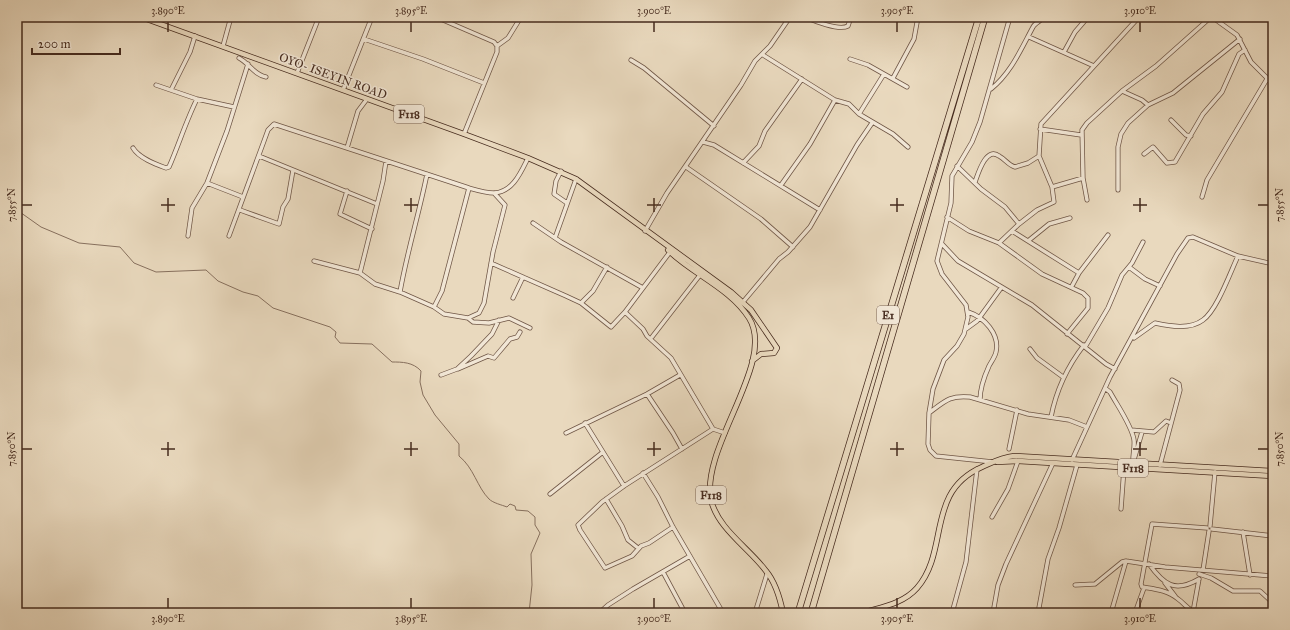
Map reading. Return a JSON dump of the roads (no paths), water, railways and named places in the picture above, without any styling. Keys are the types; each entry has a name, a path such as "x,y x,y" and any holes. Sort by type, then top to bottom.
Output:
{"highway":[{"name":"E1","path":"798,613 980,17"},
{"name":"E1","path":"811,613 985,17"}],"main road":[{"name":"OYO- ISEYIN ROAD","path":"141,17 464,134 561,171 576,179 645,231 712,277 743,302 758,320 777,348 774,353 761,354 752,361"},
{"name":"OYO- ISEYIN ROAD","path":"660,241 670,252 732,299 750,319 754,334 752,361 713,467 710,480 712,501 714,510 726,528 768,572 779,595 783,613"},
{"name":"F118","path":"862,613 896,603 907,597 916,589 929,570 942,515 948,498 962,480 977,470 1001,458 1014,456 1273,476"},
{"name":"F118","path":"993,462 1018,461 1124,468 1133,466 1160,465 1273,471"}],"street":[{"path":"222,46 231,17"},
{"path":"297,73 319,17"},
{"path":"343,90 372,17"},
{"path":"436,17 494,42 497,46 497,52 464,134"},
{"path":"497,46 508,38 521,17"},
{"path":"645,231 667,192 714,126 750,71 754,61 763,55 790,17"},
{"path":"805,17 816,22 843,28 848,26 851,17"},
{"path":"893,78 914,39 918,17"},
{"path":"993,462 936,456 933,454 928,444 929,413 933,389 941,368 949,354 957,346 966,329 968,312 962,298 938,266 937,261 951,203 952,176 972,142 990,90 1010,17"},
{"path":"990,90 1000,82 1029,37 1034,26 1044,17"},
{"path":"1064,52 1075,32 1088,17"},
{"path":"999,243 1012,230 1037,210 1054,202 1052,187 1039,156 1040,130 1043,121 1058,108 1139,17"},
{"path":"1087,200 1083,178 1081,135 1087,123 1122,91 1156,66 1212,17 1237,35 1251,62 1273,84"},
{"path":"171,90 190,52 195,36"},
{"path":"1029,37 1094,66"},
{"path":"364,39 484,83"},
{"path":"1118,190 1118,147 1121,134 1128,123 1148,106 1173,93 1240,40"},
{"path":"1144,154 1153,147 1167,163 1172,164 1175,162 1203,114 1222,92 1239,54 1245,50"},
{"path":"763,55 835,100 849,104 859,114 893,134 908,147"},
{"path":"239,58 248,64 257,74 266,77"},
{"path":"850,59 868,65 907,87"},
{"path":"631,60 644,68 714,126"},
{"path":"188,236 192,208 207,183 248,64"},
{"path":"859,114 884,74"},
{"path":"743,163 760,146 765,131 802,79"},
{"path":"1202,197 1207,180 1267,79"},
{"path":"156,85 197,99 234,107"},
{"path":"1122,91 1142,100 1148,106"},
{"path":"133,148 136,153 160,166 166,168 169,167 181,141 186,121 197,99"},
{"path":"347,148 358,111 367,99"},
{"path":"781,185 810,144 835,100"},
{"path":"1171,120 1186,135 1191,136"},
{"path":"743,302 758,286 779,259 793,247 810,227 857,145 872,123"},
{"path":"229,236 240,210 243,197 268,130 274,124 469,188 494,193 504,190 515,182 528,158"},
{"path":"1040,130 1081,135"},
{"path":"703,142 714,145 820,210"},
{"path":"975,182 983,163 991,154 998,154 1015,167 1028,163 1039,156"},
{"path":"259,156 377,204"},
{"path":"360,273 372,229 386,161"},
{"path":"957,166 1005,208 1019,224"},
{"path":"686,167 761,219 793,247"},
{"path":"240,210 279,224 283,207 288,199 293,170"},
{"path":"561,171 556,181 554,194 568,203"},
{"path":"400,292 409,243 420,206 427,174"},
{"path":"1052,187 1083,178"},
{"path":"555,238 576,179"},
{"path":"207,183 243,197"},
{"path":"434,307 442,291 469,188"},
{"path":"347,191 340,214 372,229"},
{"path":"468,318 479,313 484,303 491,263 505,205 494,193"},
{"path":"948,217 969,230 999,243 1036,270 1072,286 1083,293 1088,300 1088,308 1067,334"},
{"path":"1028,241 1049,224 1070,218"},
{"path":"534,223 555,238 643,288"},
{"path":"1012,230 1079,274"},
{"path":"1072,286 1079,274 1108,235"},
{"path":"1072,460 1115,369 1177,254 1190,237 1238,256 1273,264"},
{"path":"1051,417 1057,392 1064,378 1108,308 1119,280 1143,242"},
{"path":"942,244 958,261 1001,288 1032,305 1067,334 1106,364 1115,369"},
{"path":"491,263 581,304 611,326 625,312 670,252"},
{"path":"1133,338 1155,323 1173,326 1188,326 1203,320 1216,303 1238,256"},
{"path":"314,261 360,273 375,284 400,292 434,307 444,314 468,318 473,322 489,323 508,318 530,328"},
{"path":"581,304 593,291 608,267"},
{"path":"1128,267 1145,279 1160,286"},
{"path":"652,336 700,274"},
{"path":"514,298 522,278"},
{"path":"966,329 973,325 980,317 1001,288"},
{"path":"625,312 643,329 647,336 671,358 713,430 725,433"},
{"path":"968,312 980,317 993,332 996,353 981,387 980,400"},
{"path":"453,371 487,341 499,320"},
{"path":"441,375 488,356 494,358 499,355 510,339 517,337 520,332"},
{"path":"1030,348 1037,358 1064,378"},
{"path":"566,433 647,394 680,375"},
{"path":"1160,465 1180,387 1172,380"},
{"path":"1106,389 1110,392 1131,430 1134,443 1132,458 1133,466"},
{"path":"647,394 682,449"},
{"path":"929,413 952,396 970,397 1017,410 1069,420 1087,427"},
{"path":"1009,449 1017,410"},
{"path":"1131,430 1154,432 1165,422 1171,423"},
{"path":"586,423 624,486"},
{"path":"673,526 638,548 632,556 608,567 603,566 578,525 606,499 624,486 713,430"},
{"path":"1133,466 1142,432"},
{"path":"550,494 603,452"},
{"path":"992,517 1011,482 1018,461"},
{"path":"993,613 998,585 1006,564 1053,464"},
{"path":"1038,613 1048,559 1060,528 1077,465"},
{"path":"1121,509 1124,468"},
{"path":"952,613 966,562 977,470"},
{"path":"1144,588 1160,590 1175,597 1193,612 1209,528 1215,472"},
{"path":"643,473 723,613"},
{"path":"606,499 622,526 628,540 638,548"},
{"path":"1144,588 1141,584 1147,564 1152,524 1209,528 1273,536"},
{"path":"1243,532 1250,575"},
{"path":"599,613 608,605 690,556"},
{"path":"1111,613 1126,561"},
{"path":"1075,585 1094,584 1122,562 1126,561 1200,573 1273,576"},
{"path":"1147,564 1156,575 1164,581 1178,587 1188,585 1200,573"},
{"path":"662,572 685,613"},
{"path":"1200,573 1233,591 1260,591 1273,603"},
{"path":"755,613 767,574"},
{"path":"1164,581 1175,597"},
{"path":"1135,613 1144,588"}],"waterway":[{"path":"17,210 41,227 79,243 120,247 134,263 156,272 206,270 218,281 243,292 258,296 273,308 330,327 336,332 335,337 340,343 372,344 392,362 407,363 418,368 421,371 420,382 423,395 435,415 459,444 459,456 468,466 481,489 489,499 495,503 507,507 510,504 515,506 516,510 528,511 535,517 535,525 540,533 531,554 532,585 529,613"}]}
